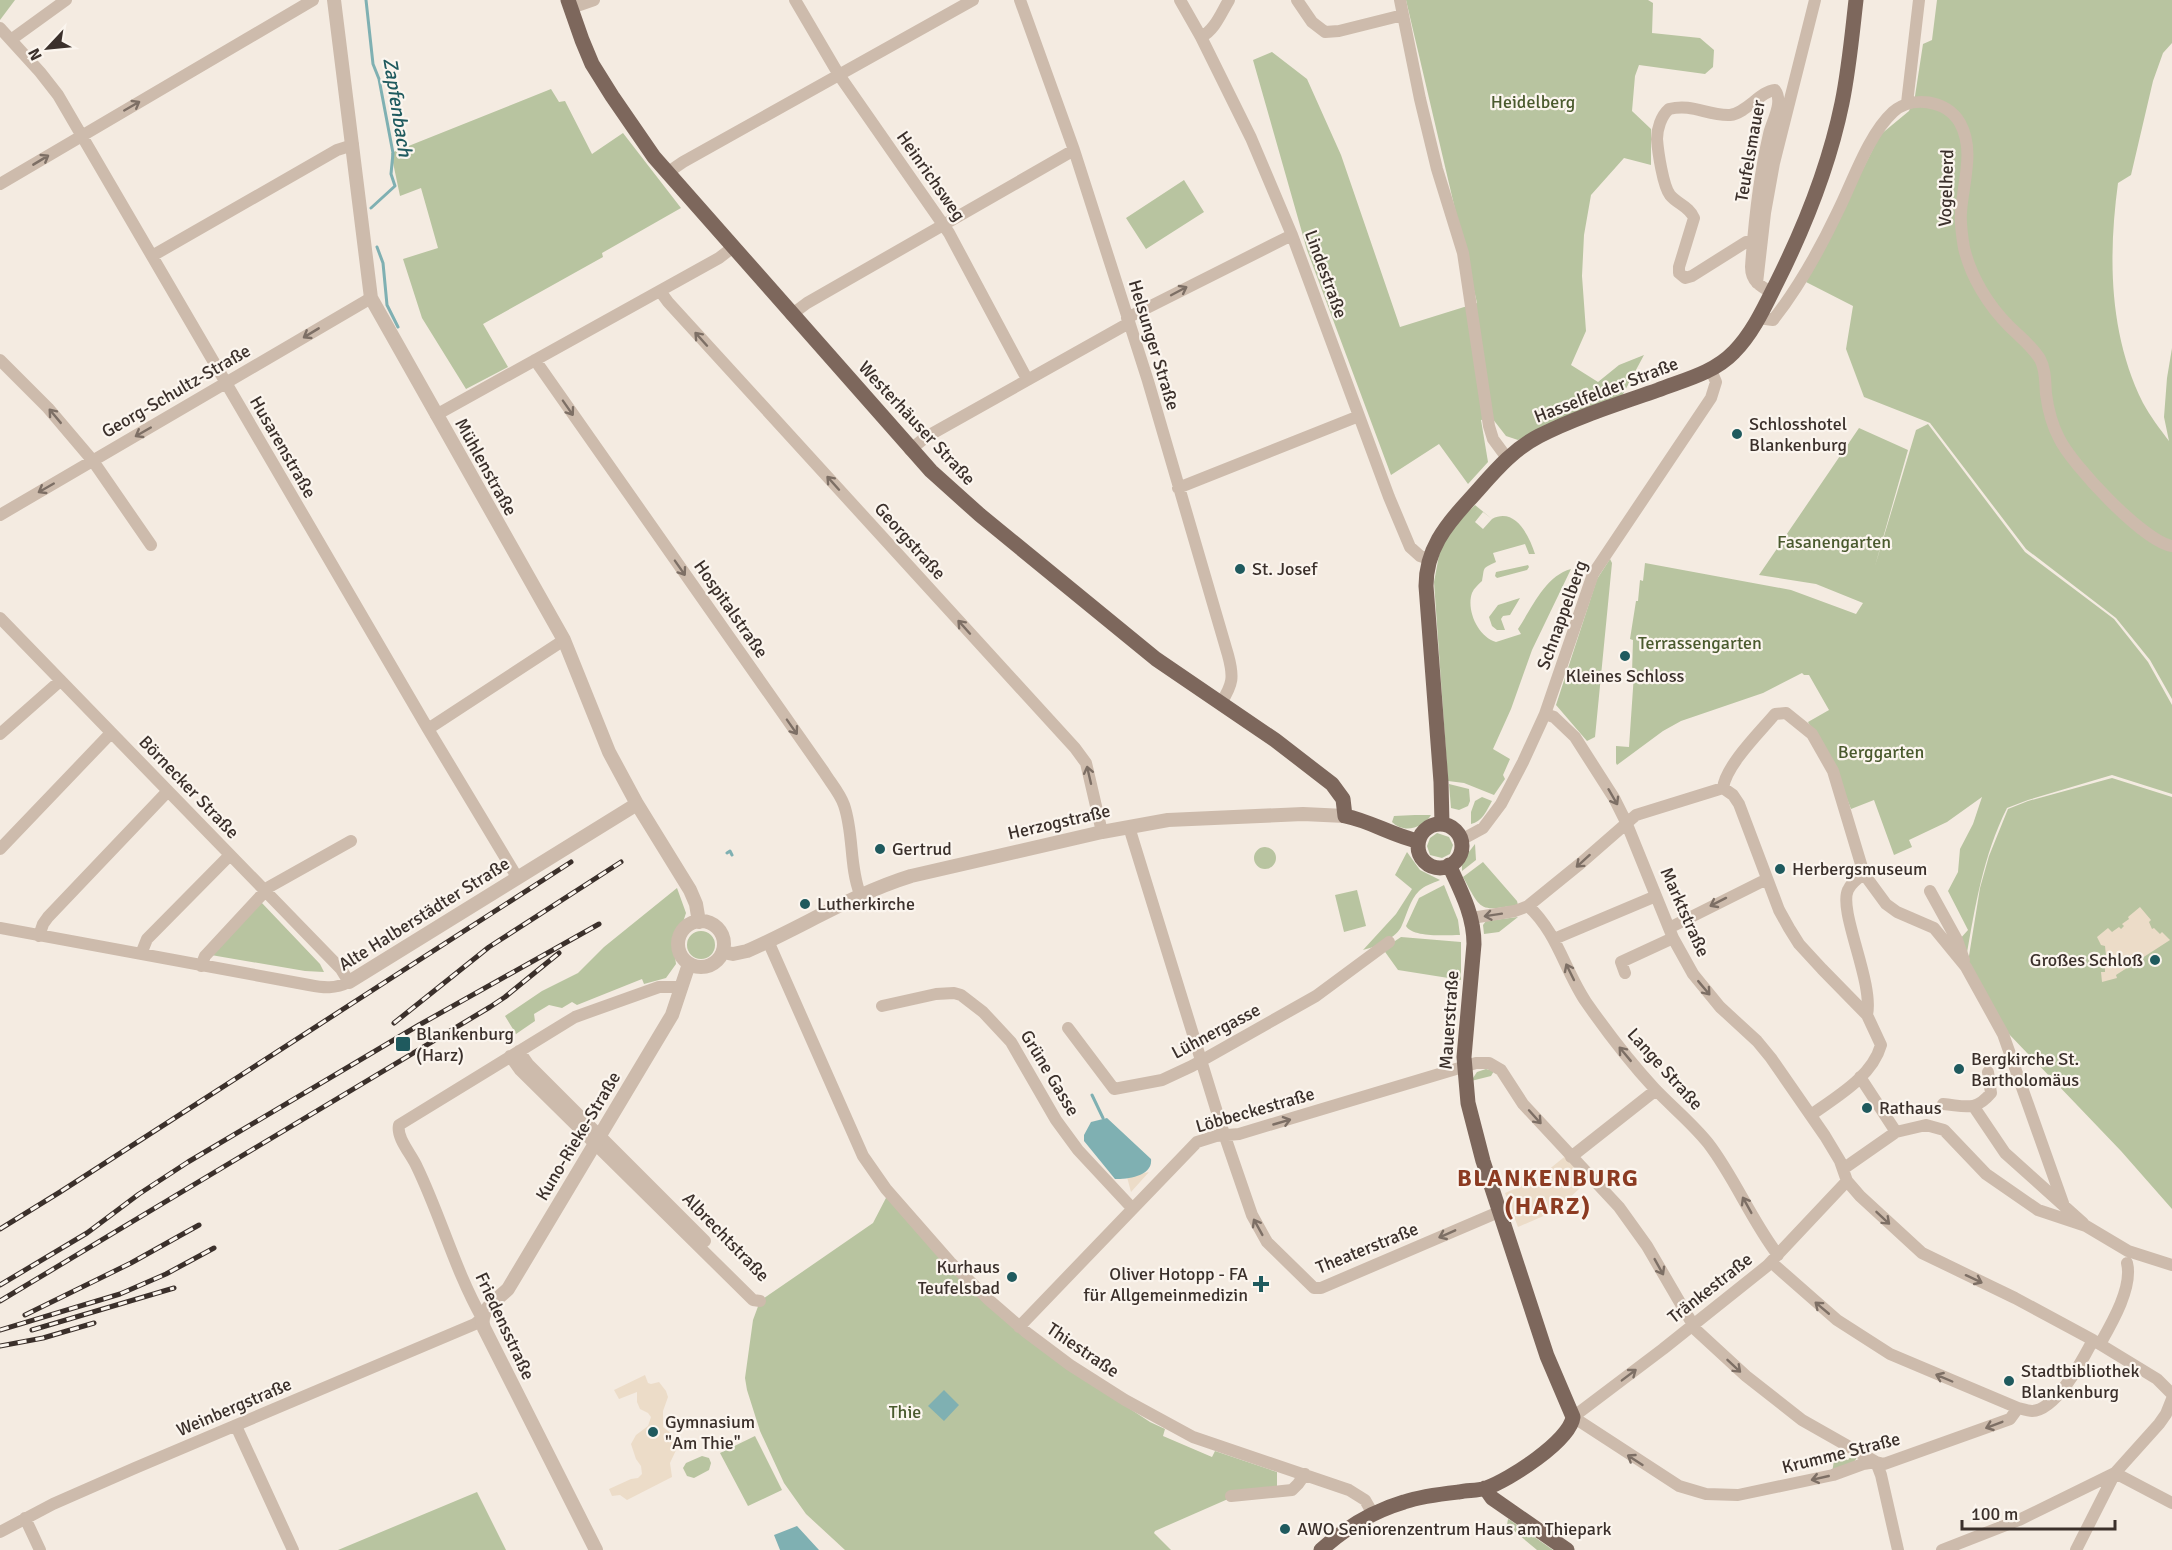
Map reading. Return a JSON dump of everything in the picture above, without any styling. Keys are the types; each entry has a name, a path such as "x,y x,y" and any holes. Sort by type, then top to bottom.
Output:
{"main road":[{"name":"Hasselfelder Straße","path":"1442,824 1441,782 1426,606 1426,579 1433,546 1448,523 1507,458 1529,442 1551,431 1711,370 1736,351 1772,292 1804,224 1832,143 1845,87 1856,0"},
{"name":"Westerhäuser Straße","path":"569,4 586,51 641,140 732,248 910,450 950,489 1156,659 1332,784 1343,799 1345,816"},
{"name":"Herzogstraße","path":"1345,816 1418,841"},
{"path":"1442,824 1456,831 1461,840 1460,853 1456,861 1449,865 1436,867 1426,863 1419,851 1418,841 1426,828 1433,825 1442,824"},
{"name":"Mauerstraße","path":"1449,865 1472,918 1474,944 1464,1068 1468,1103 1479,1145 1547,1356 1573,1417"},
{"path":"1322,1550 1348,1529 1373,1514 1415,1499 1485,1488 1517,1471 1554,1444 1568,1430 1573,1417"},
{"path":"1485,1488 1492,1498 1568,1550"}],"street":[{"path":"12,39 66,0"},
{"path":"0,184 314,0"},
{"name":"Mühlenstraße","path":"334,0 371,298 564,640 601,735 637,804 690,890 696,904 699,922"},
{"path":"569,4 594,0"},
{"name":"Heinrichsweg","path":"795,0 839,75 949,233 1027,380"},
{"path":"667,173 973,0"},
{"name":"Helsunger Straße","path":"1020,0 1074,150 1128,320 1232,668 1230,689 1221,703"},
{"name":"Lindestraße","path":"1180,0 1251,138 1292,235 1410,547 1420,556 1429,559"},
{"path":"1201,37 1208,33 1229,0"},
{"path":"1297,0 1312,22 1325,32 1339,31 1403,15"},
{"path":"1400,0 1437,169 1463,253 1489,426 1493,439 1507,458"},
{"path":"1772,292 1757,284 1765,213 1774,163 1815,0"},
{"path":"1758,318 1773,320 1787,302 1837,214 1881,125 1894,111 1907,103 1919,0"},
{"name":"Husarenstraße","path":"0,28 12,39 58,95 428,729 517,877"},
{"name":"Teufelsmauer","path":"1753,243 1746,242 1692,276 1685,278 1679,273 1694,218 1692,213 1672,198 1665,187 1657,138 1661,119 1669,109 1682,105 1731,115 1756,101 1768,91 1775,90 1778,94 1778,106 1769,133 1753,243 1751,275 1757,284"},
{"name":"Vogelherd","path":"1907,103 1924,101 1945,108 1958,120 1965,133 1967,151 1961,230 1969,263 1994,311 2032,348 2041,360 2050,415 2059,439 2101,490 2140,529 2166,546 2172,546"},
{"path":"152,256 337,150 353,146"},
{"path":"792,315 807,303 1074,150"},
{"path":"910,450 926,437 1128,320 1292,235"},
{"path":"436,415 719,258 732,248"},
{"name":"Georgstraße","path":"660,291 1075,748 1086,763 1101,832"},
{"name":"Georg-Schultz-Straße","path":"0,515 371,298"},
{"path":"0,360 48,408 93,461 151,545"},
{"name":"Hospitalstraße","path":"535,360 824,772 844,804 850,831 852,869 860,894"},
{"name":"Schnappelberg","path":"1461,840 1479,832 1495,814 1524,762 1545,714 1593,574 1711,398 1716,382 1711,370"},
{"path":"1178,488 1359,416"},
{"name":"Börnecker Straße","path":"0,618 340,969 349,982"},
{"path":"428,729 564,640"},
{"path":"0,734 60,681"},
{"path":"1723,788 1726,777 1775,714 1786,713 1812,734 1833,771 1864,874 1886,904 1897,912 1934,928 1966,967 2003,1034 2063,1203"},
{"name":"Marktstraße","path":"1545,714 1554,717 1575,737 1614,798 1671,933 1682,957 1698,982 1771,1058 1811,1115 1845,1175 1860,1196 1922,1253 2015,1298 2097,1342 2157,1379 2172,1394"},
{"path":"0,849 111,733"},
{"path":"1472,918 1515,911 1528,906 1636,814 1723,788"},
{"path":"1723,788 1733,795 1739,804 1779,910 1799,944 1867,1014 1881,1045 1874,1064 1841,1094 1811,1115"},
{"path":"39,936 48,917 168,791"},
{"name":"Alte Halberstädter Straße","path":"0,928 201,966 329,988 340,987 637,804"},
{"name":"Herzogstraße","path":"723,952 740,953 860,894 910,876 1101,832 1168,820 1303,814 1345,816"},
{"path":"1129,827 1225,1134"},
{"path":"201,966 205,956 265,891 351,841"},
{"path":"141,954 147,939 230,855"},
{"path":"1864,874 1848,889 1846,902 1862,967 1869,1005 1867,1014"},
{"path":"1625,973 1621,962 1767,879"},
{"path":"1930,891 1957,940 1966,967"},
{"path":"1554,939 1656,896"},
{"name":"Lange Straße","path":"1528,906 1537,914 1554,939 1587,1004 1613,1040 1656,1090 1706,1141 1726,1167 1775,1259 1837,1320 1890,1354 2018,1408"},
{"path":"699,922 710,924 719,930 723,940 723,952 709,966 698,967 689,964 680,953 678,941 685,928 699,922"},
{"name":"Thiestraße","path":"768,941 863,1156 886,1189 950,1262 1019,1327 1070,1365 1125,1400 1193,1437 1349,1490 1365,1500 1373,1514"},
{"name":"Lühnergasse","path":"1068,1028 1114,1089 1162,1080 1201,1061 1316,996 1389,942"},
{"name":"Kuno-Rieke-Straße","path":"482,1318 488,1308 508,1289 672,1015 689,964"},
{"path":"514,1053 575,1017 659,987 682,987"},
{"name":"Grüne Gasse","path":"882,1006 945,993 960,995 975,1005 1002,1030 1011,1042 1056,1120 1078,1150 1132,1208"},
{"name":"Friedensstraße","path":"514,1053 399,1125 398,1130 419,1170 487,1334 596,1550"},
{"name":"Albrechtstraße","path":"514,1053 528,1064 597,1139 753,1300 760,1301 759,1295 597,1139"},
{"name":"Löbbeckestraße","path":"1019,1327 1197,1142 1225,1134 1239,1134 1476,1063 1489,1063 1501,1070 1523,1104 1571,1157"},
{"path":"1943,1104 1974,1107 1982,1104 1991,1093 1988,1072"},
{"path":"1860,1077 1896,1132 1926,1125 1944,1130 1986,1174 2038,1210 2086,1226 2128,1251 2172,1265"},
{"path":"1656,1090 1571,1157 1619,1207 1647,1246 1692,1325 1746,1377 1802,1420 1876,1462 1898,1550"},
{"path":"1974,1107 2005,1153 2086,1226"},
{"name":"Tränkestraße","path":"1573,1417 1775,1259 1845,1175 1896,1132"},
{"name":"Theaterstraße","path":"1225,1134 1248,1205 1261,1232 1277,1252 1317,1289 1501,1211"},
{"name":"Krumme Straße","path":"1573,1417 1665,1479 1706,1494 1738,1495 1756,1492 1833,1475 1863,1464 1876,1462 1884,1464 2010,1419 2018,1408 2032,1411 2040,1409 2058,1395 2097,1342 2122,1299 2129,1271 2127,1263"},
{"name":"Weinbergstraße","path":"0,1532 25,1518 135,1468 467,1328 482,1318"},
{"path":"2076,1550 2115,1473 2166,1414 2172,1399"},
{"path":"236,1426 293,1550"},
{"path":"2115,1473 2172,1503"},
{"path":"1942,1550 2019,1520 2115,1473"},
{"path":"1231,1496 1292,1490 1305,1474"},
{"path":"25,1518 40,1550"}],"green space":[{"path":"0,0 15,0 0,20"},
{"name":"Heidelberg","path":"1406,0 1648,0 1653,3 1652,33 1700,38 1714,50 1713,67 1705,74 1639,65 1635,76 1632,111 1651,129 1651,165 1624,158 1591,195 1584,235 1582,276 1586,331 1571,365 1598,382 1619,365 1644,355 1622,396 1518,440 1506,436 1492,418 1481,420 1488,462 1468,484 1439,444 1391,475 1307,250 1253,60 1272,52 1307,79 1341,155 1400,327 1477,303"},
{"path":"1937,0 2172,0 2172,43 2163,53 2153,81 2131,175 2118,183 2113,267 2114,295 2123,350 2143,403 2169,441 2164,417 2172,348 2172,699 2150,660 2116,618 2026,549 1930,423 1864,397 1846,349 1853,306 1806,282 1880,135 1909,111 1915,96 1923,44 1932,40"},
{"path":"551,89 559,102 565,101 592,154 623,133 681,208 602,253 603,257 483,324 508,367 466,389 422,318 403,259 438,248 421,188 400,196 391,153"},
{"path":"1184,180 1204,212 1146,249 1126,218"},
{"path":"1928,424 2025,552 2114,619 2148,662 2172,705 2172,794 2112,775 2007,808 1986,863 1966,959 1959,940 1968,930 1948,891 1958,872 1960,849 1973,824 1982,797 1947,822 1909,840 1912,847 1894,855 1874,800 1851,809 1836,771 1808,722 1829,710 1809,675 1802,673 1763,693 1681,721 1663,731 1617,765 1616,763 1616,746 1629,747 1634,674 1632,673 1633,640 1630,639 1645,563 1791,590 1856,614 1863,603 1816,584 1759,575 1859,428 1908,450 1875,566 1916,430"},
{"path":"1475,505 1492,519 1500,516 1514,520 1525,531 1535,554 1529,554 1525,544 1493,553 1496,562 1484,569 1482,581 1472,593 1471,607 1475,622 1484,635 1496,642 1521,634 1518,629 1546,586 1554,578 1571,569 1532,650 1511,709 1493,749 1510,759 1503,775 1505,779 1494,795 1464,783 1448,781 1434,582 1440,550 1453,527","holes":["1483,512 1492,519 1483,529 1475,522"]},
{"path":"1610,559 1612,563 1595,737 1587,741 1556,705 1597,579"},
{"path":"1528,565 1527,570 1497,578 1495,576 1496,572"},
{"path":"1520,598 1510,615 1503,616 1501,619 1505,630 1497,630 1492,626 1489,617 1498,605"},
{"path":"2112,778 2172,797 2172,1209 2121,1151 2007,1032 1968,962 1980,888 1989,856 2008,809 2028,801"},
{"path":"1449,784 1469,789 1468,806 1459,810 1451,808"},
{"path":"1482,797 1492,801 1481,818 1471,824 1471,812 1475,801"},
{"path":"1431,815 1428,820 1413,828 1402,828 1392,822 1394,816"},
{"path":"1437,833 1449,837 1453,845 1450,854 1442,858 1430,855 1427,846 1430,838"},
{"path":"1475,844 1476,860 1462,871 1462,861"},
{"path":"1265,847 1273,850 1276,858 1273,866 1265,869 1257,866 1254,858 1257,850"},
{"path":"1407,852 1420,870 1440,880 1419,891 1396,934 1380,944 1363,950 1396,914 1412,889 1395,875"},
{"path":"1483,862 1518,905 1488,908 1478,903 1463,877"},
{"path":"1444,885 1458,920 1460,935 1431,935 1410,930 1406,926 1419,898"},
{"path":"677,888 686,913 673,942 676,964 666,978 644,984 642,979 577,1005 572,1002 562,1008 549,1005 534,1014 535,1021 516,1034 505,1016 542,991 578,973 604,947"},
{"path":"1357,890 1366,926 1344,932 1335,895"},
{"path":"261,902 320,964 324,972 305,971 211,955"},
{"path":"1518,917 1499,932 1484,934 1483,925 1486,921"},
{"path":"701,931 711,935 715,945 711,955 701,959 691,955 687,945 691,935"},
{"path":"1401,937 1461,942 1461,980 1398,970 1383,949"},
{"path":"1486,1069 1494,1071 1491,1076 1471,1081 1477,1072"},
{"name":"Thie","path":"887,1196 1065,1366 1150,1422 1165,1429 1163,1436 1212,1457 1215,1451 1277,1472 1277,1486 1228,1499 1155,1531 1154,1533 1171,1550 845,1550 806,1514 784,1483 760,1431 745,1378 753,1320 760,1301 873,1223"},
{"path":"755,1436 782,1490 748,1506 720,1453"},
{"path":"1854,1452 1858,1456 1852,1465 1832,1473 1835,1454 1848,1460"},
{"path":"702,1456 709,1458 711,1463 709,1470 694,1478 687,1476 683,1468 686,1463"},
{"path":"477,1492 506,1550 338,1550"},
{"path":"1508,1519 1553,1550 1537,1550 1507,1525"}],"shaded area":[{"path":"2140,907 2151,920 2149,922 2152,929 2154,928 2160,934 2162,932 2170,940 2116,975 2117,978 2102,982 2101,972 2105,972 2107,965 2105,946 2101,945 2097,937 2108,928 2112,932 2119,927 2121,929 2124,926 2122,924 2129,919 2128,917"},
{"path":"1568,1154 1591,1178 1555,1211 1518,1227 1505,1193 1537,1179"},
{"path":"1149,1172 1131,1192 1127,1177"},
{"path":"645,1375 648,1383 659,1382 666,1391 668,1397 663,1411 663,1427 672,1434 677,1448 670,1463 672,1477 627,1500 620,1495 612,1496 609,1489 638,1478 642,1474 641,1466 631,1444 636,1435 648,1426 651,1417 640,1409 637,1392 619,1399 614,1390"}],"water":[{"path":"1107,1118 1151,1159 1151,1165 1144,1173 1115,1179 1084,1141 1084,1135 1091,1122"},
{"path":"944,1390 959,1405 944,1421 928,1406"},
{"path":"797,1526 819,1550 780,1550 774,1535"}],"waterway":[{"name":"Zapfenbach","path":"366,0 373,64 379,79 393,153 391,174 395,186 371,208"},
{"name":"Zapfenbach","path":"377,247 383,263 387,305 398,327"},
{"name":"Zapfenbach","path":"727,853 730,851 732,855"},
{"name":"Zapfenbach","path":"1092,1095 1103,1118"}],"railway":[{"path":"0,1229 571,862"},
{"path":"394,1023 489,947 621,862"},
{"path":"0,1285 87,1233 139,1194 188,1162 419,1025 599,924"},
{"path":"0,1301 490,1007 559,953"},
{"path":"25,1315 131,1263 199,1225"},
{"path":"0,1330 120,1294 166,1274 214,1248"},
{"path":"32,1330 174,1288"},
{"path":"0,1346 43,1338 94,1323"}],"place":[{"name":"Schlosshotel Blankenburg","path":"1737,434"},
{"name":"St. Josef","path":"1240,569"},
{"name":"Kleines Schloss","path":"1625,656"},
{"name":"Gertrud","path":"880,849"},
{"name":"Herbergsmuseum","path":"1780,869"},
{"name":"Lutherkirche","path":"805,904"},
{"name":"Großes Schloß","path":"2155,960"},
{"name":"Blankenburg (Harz)","path":"403,1044"},
{"name":"Bergkirche St. Bartholomäus","path":"1959,1069"},
{"name":"Rathaus","path":"1867,1108"},
{"name":"Kurhaus Teufelsbad","path":"1012,1277"},
{"name":"Oliver Hotopp - FA für Allgemeinmedizin","path":"1261,1284"},
{"name":"Stadtbibliothek Blankenburg","path":"2009,1381"},
{"name":"Gymnasium \"Am Thie\"","path":"653,1432"},
{"name":"AWO Seniorenzentrum Haus am Thiepark","path":"1285,1529"}],"district":[{"name":"BLANKENBURG (HARZ)","path":"1548,1192"}],"park label":[{"name":"Fasanengarten","path":"1834,542"},
{"name":"Terrassengarten","path":"1700,643"},
{"name":"Berggarten","path":"1881,752"}]}
